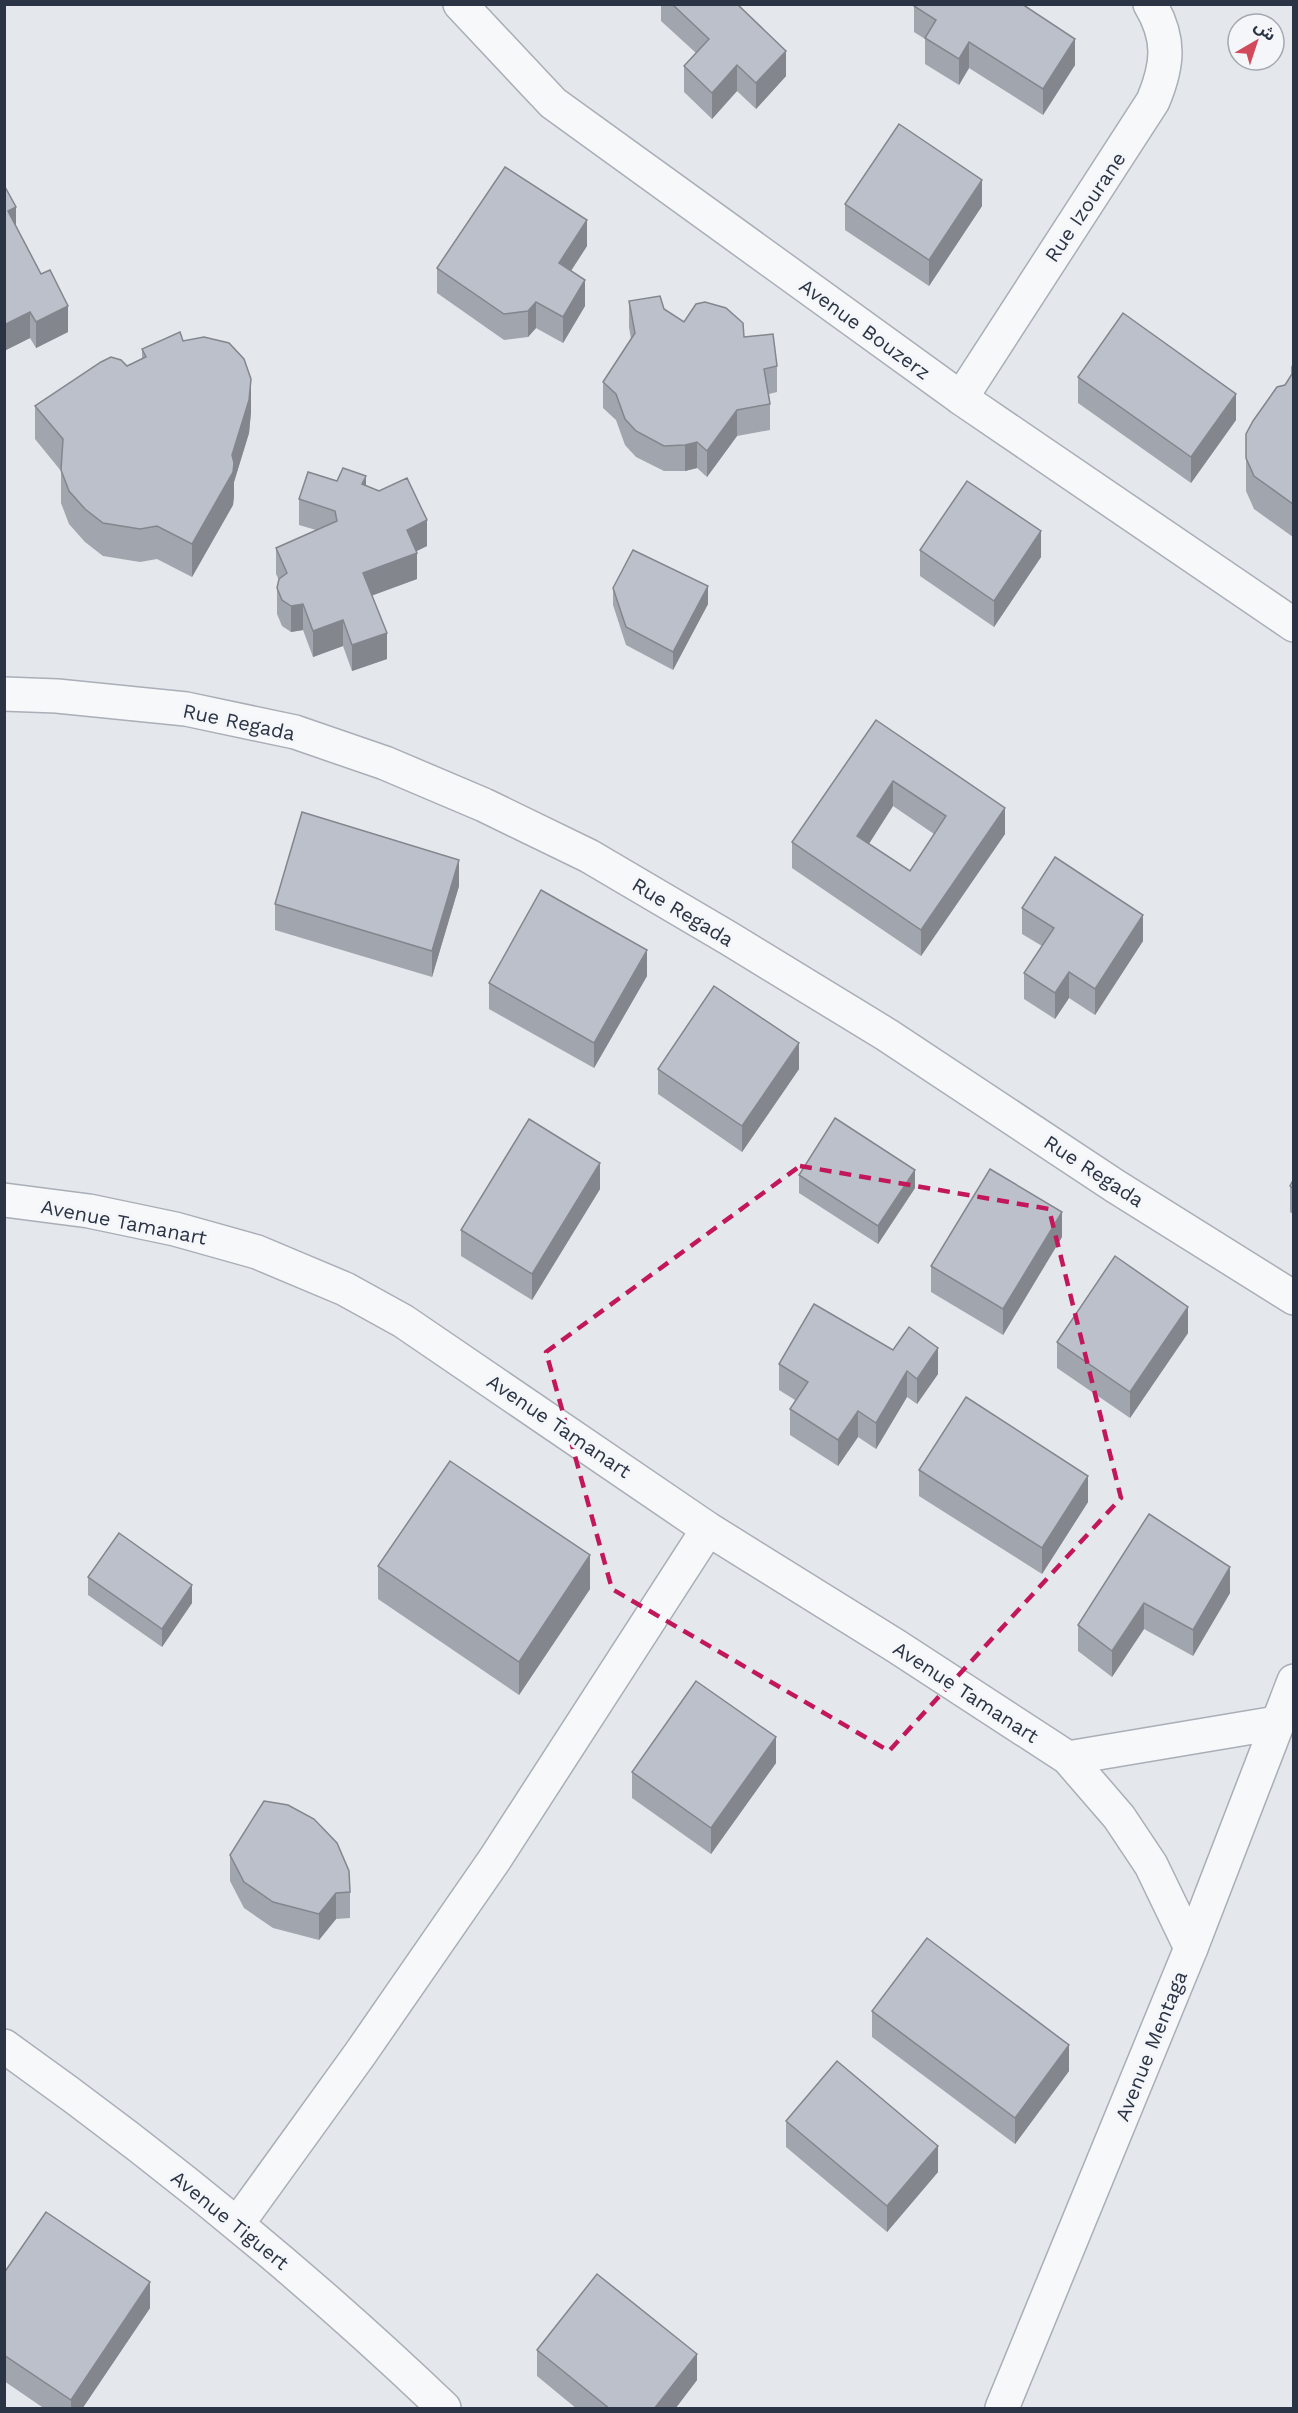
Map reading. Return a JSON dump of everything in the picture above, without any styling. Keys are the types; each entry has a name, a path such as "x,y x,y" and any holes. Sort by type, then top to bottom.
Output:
{"street":[{"name":"Avenue Bouzerz","path":"460,4 553,103 961,398 1293,625"},
{"name":"Rue Izourane","path":"961,398 1153,102 1162,81 1165,40 1161,23 1150,4"},
{"name":"Rue Regada","path":"4,694 57,696 186,709 294,732 385,763 484,805 589,856 819,993 897,1041 1114,1186 1293,1298"},
{"name":"Avenue Tamanart","path":"4,1200 89,1211 175,1229 257,1252 345,1289 403,1321 708,1528 1068,1758 1119,1817 1151,1865 1191,1948"},
{"path":"238,2223 360,2054 495,1858 708,1528"},
{"name":"Avenue Mentaga","path":"1002,2409 1191,1948 1293,1681"},
{"path":"1068,1758 1276,1723"},
{"name":"Avenue Tiguert","path":"4,2046 238,2223 401,2367 444,2409"}],"highlighted area":[{"path":"800,1166 1049,1209 1121,1498 889,1751 612,1589 546,1352"}],"building":[{"path":"672,4 737,4 786,51 756,83 737,65 712,93 684,66 709,39"},
{"path":"915,4 1022,4 1075,39 1043,89 969,42 959,59 925,38 936,20 914,6"},
{"path":"899,124 982,180 929,260 845,204"},
{"path":"505,167 587,220 559,263 585,280 563,317 536,302 528,311 504,314 437,268"},
{"path":"4,185 16,207 8,211 41,274 50,270 68,306 36,322 30,312 4,325"},
{"path":"660,296 664,309 684,322 696,304 705,302 726,308 743,323 744,337 773,334 777,366 764,369 770,404 737,410 707,451 697,442 664,446 636,431 625,419 616,394 603,382 635,333 629,301"},
{"path":"1123,313 1236,394 1191,457 1078,377"},
{"path":"180,332 183,341 204,337 229,343 244,359 251,379 249,400 232,455 233,472 192,544 157,526 140,529 103,523 85,509 69,491 61,470 63,439 35,406 101,362 111,357 121,360 127,366 146,357 142,349"},
{"path":"1293,365 1293,504 1254,476 1246,458 1246,434 1277,387 1285,385 1292,374"},
{"path":"343,468 366,476 362,484 379,491 407,478 427,520 407,530 417,553 363,573 387,633 352,645 343,620 313,631 303,604 291,606 282,600 277,588 279,579 287,573 276,548 337,521 335,511 299,499 308,472 337,481"},
{"path":"967,481 1041,531 994,601 920,550"},
{"path":"633,550 708,586 673,652 626,627 613,588"},
{"path":"876,720 1005,808 921,930 792,842","holes":["893,781 946,816 910,871 857,836"]},
{"path":"302,812 459,860 432,951 275,904"},
{"path":"1055,857 1143,915 1095,989 1069,972 1055,993 1024,973 1054,928 1022,908"},
{"path":"541,890 647,950 594,1043 489,983"},
{"path":"714,986 799,1043 742,1126 658,1069"},
{"path":"835,1118 915,1170 878,1226 799,1175"},
{"path":"529,1119 600,1163 532,1274 461,1230"},
{"path":"990,1169 1062,1212 1003,1309 931,1266"},
{"path":"1115,1256 1188,1307 1130,1392 1057,1342"},
{"path":"814,1304 893,1350 909,1327 938,1348 917,1379 907,1371 876,1423 858,1411 838,1440 790,1409 808,1382 779,1364"},
{"path":"966,1397 1088,1476 1042,1548 919,1470"},
{"path":"450,1461 590,1555 519,1662 378,1566"},
{"path":"1149,1514 1230,1567 1193,1630 1144,1603 1112,1651 1078,1625"},
{"path":"119,1533 192,1585 162,1629 88,1577"},
{"path":"696,1681 776,1737 711,1828 632,1772"},
{"path":"264,1801 288,1805 314,1819 337,1843 349,1871 350,1892 336,1893 319,1914 273,1902 244,1882 230,1855"},
{"path":"927,1938 1069,2045 1015,2118 872,2011"},
{"path":"837,2061 938,2146 887,2206 786,2121"},
{"path":"46,2212 150,2282 71,2400 4,2355 4,2273"},
{"path":"597,2274 697,2354 654,2409 610,2409 537,2350"}]}
